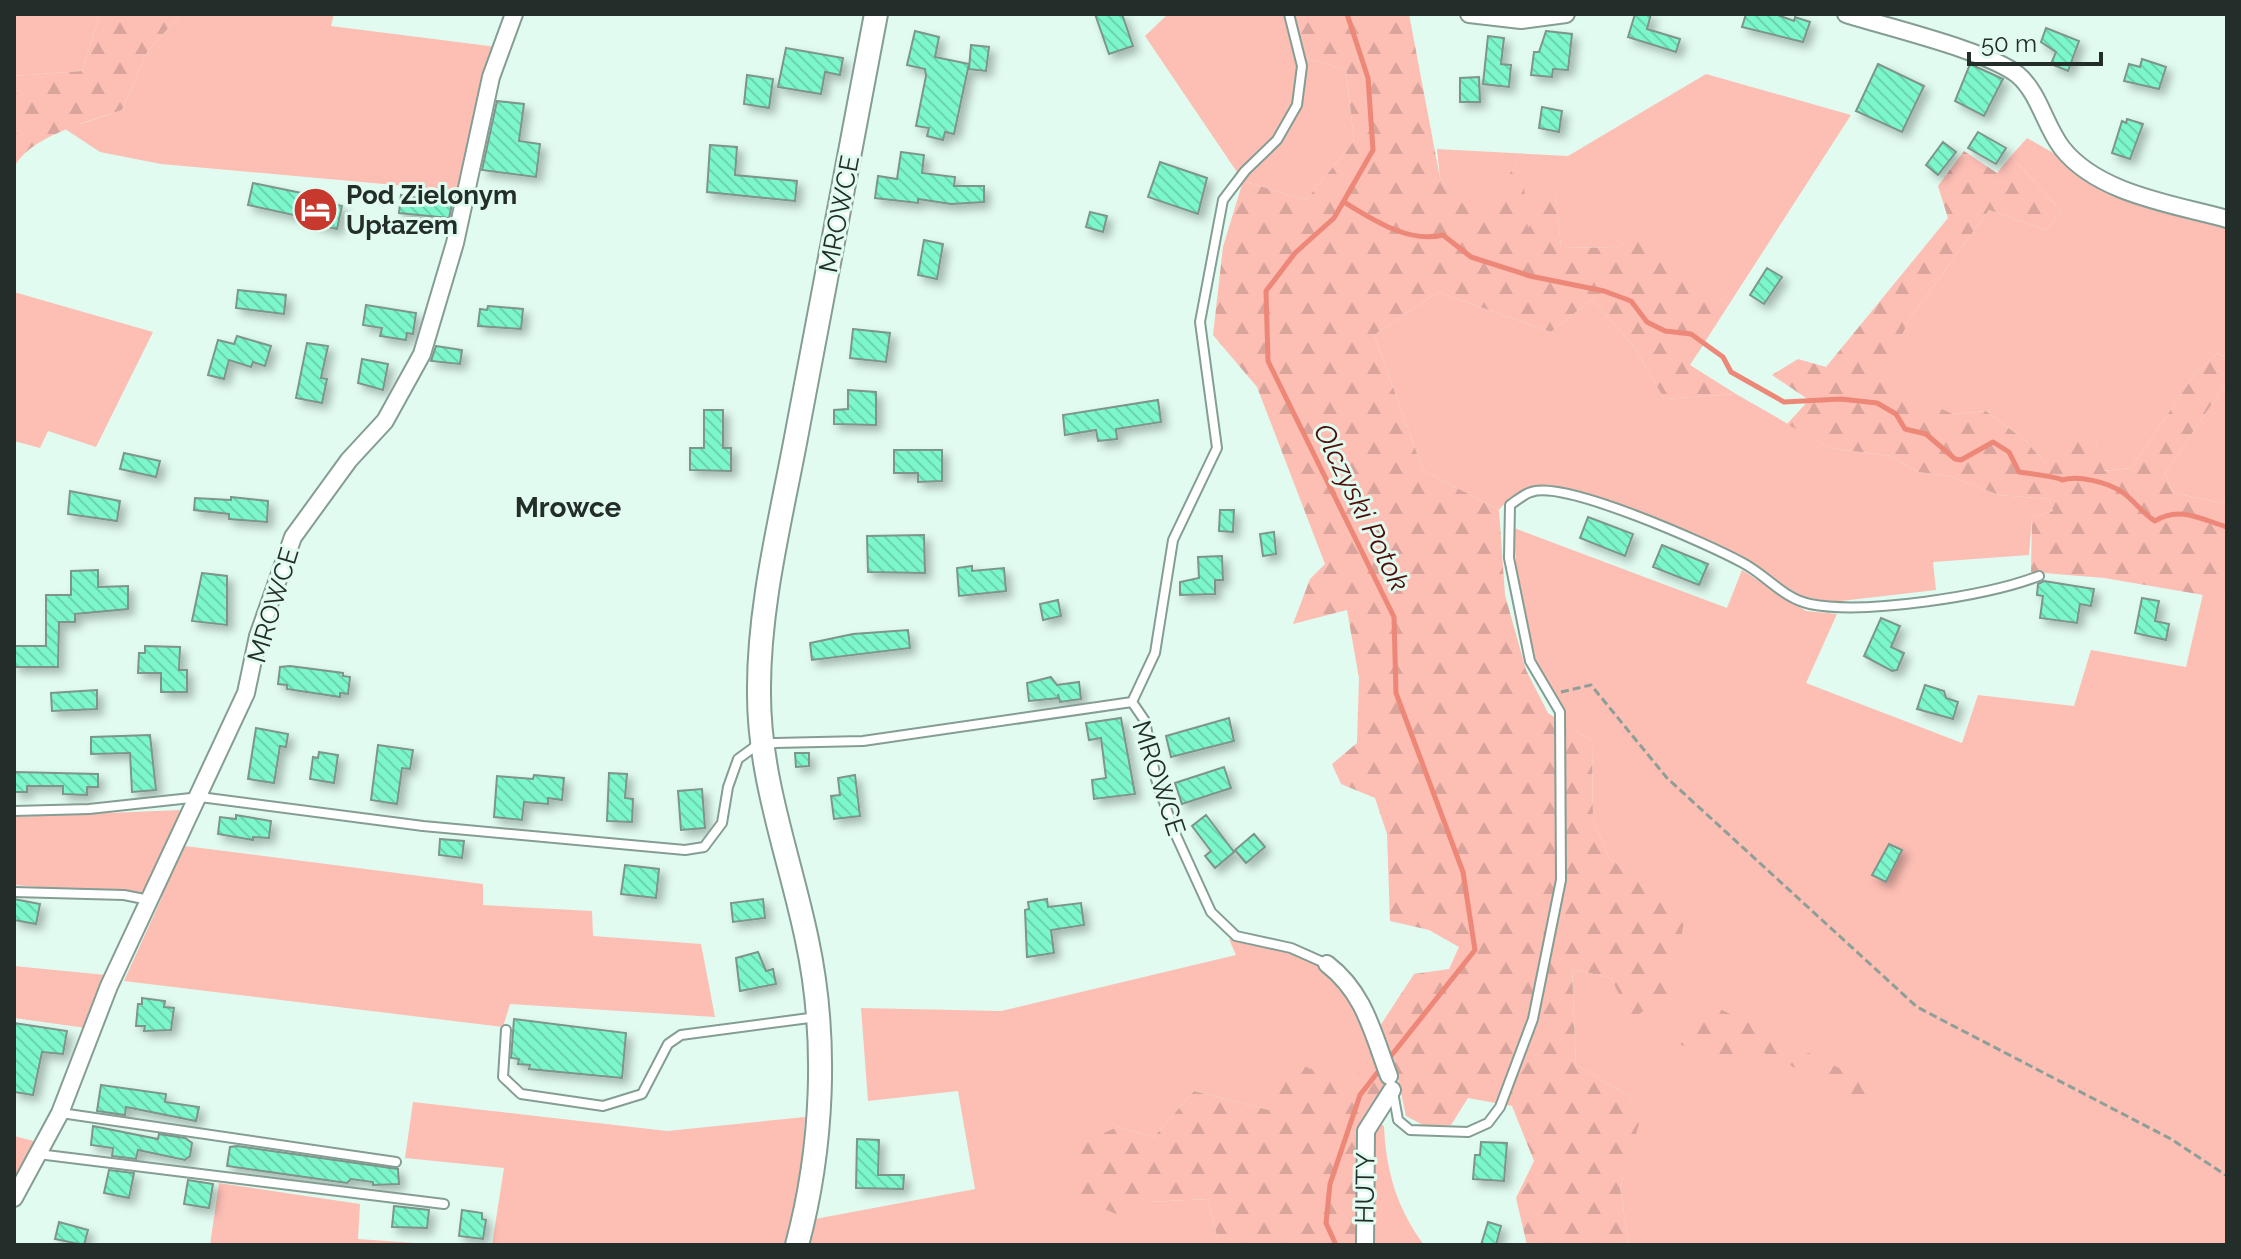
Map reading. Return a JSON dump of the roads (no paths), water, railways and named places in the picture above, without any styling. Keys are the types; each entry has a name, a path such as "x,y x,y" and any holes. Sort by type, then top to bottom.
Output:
{"street":[{"name":"MROWCE","path":"16,1191 60,1113 109,986 246,693 258,636 293,537 349,460 385,421 422,354 455,243 491,77 514,14"},
{"name":"MROWCE","path":"797,1245 814,1141 818,1016 807,940 774,812 762,745 759,668 766,604 876,14"},
{"path":"1469,14 1521,20 1565,14"},
{"path":"1846,14 2010,70 2025,84 2061,146 2088,171 2142,194 2227,219"},
{"name":"MROWCE","path":"1327,964 1343,977 1362,1000 1391,1083"},
{"name":"HUTY","path":"1365,1245 1366,1131 1391,1083"}],"lane":[{"path":"1132,702 1155,653 1173,540 1217,448 1200,322 1223,200 1245,171 1277,140 1297,105 1302,66 1289,14"},
{"path":"1391,1083 1402,1126 1426,1132 1468,1132 1488,1123 1511,1080 1533,1019 1561,880 1560,712 1530,661 1509,558 1510,505 1532,491 1572,494 1660,525 1745,563 1790,596 1808,604 1907,603 2005,589 2039,576"},
{"name":"MROWCE","path":"762,745 863,741 1132,702 1145,721 1156,779 1174,831 1211,912 1236,936 1291,948 1327,964"},
{"path":"14,811 89,809 200,797 423,826 685,850 704,847 722,823 728,787 738,759 762,745"},
{"path":"14,892 124,895 150,900"},
{"path":"506,1030 503,1077 511,1089 521,1094 603,1106 642,1094 668,1044 681,1035 818,1016"},
{"path":"60,1113 396,1162"},
{"path":"37,1154 444,1204"}],"waterway":[{"name":"Olczyski Potok","path":"1347,14 1368,78 1373,150 1334,218 1295,253 1266,291 1268,361 1394,617 1396,693 1463,872 1475,950 1387,1061"},
{"path":"1344,202 1404,233 1430,237 1443,235 1471,257 1530,276 1604,291 1631,301 1647,322 1665,331 1691,334 1723,357 1731,372 1784,402 1841,399 1877,403 1896,414 1905,429 1926,434 1955,459 1961,460 1993,442 2009,452 2019,472 2062,480 2092,480 2109,485 2126,495 2155,521 2164,516 2182,514 2227,527"},
{"name":"Olczyski Potok","path":"1336,1245 1326,1223 1330,1184 1360,1095 1381,1068"}],"place":[{"name":"Pod Zielonym Upłazem","path":"315,210"}],"district":[{"name":"Mrowce","path":"568,507"}]}
